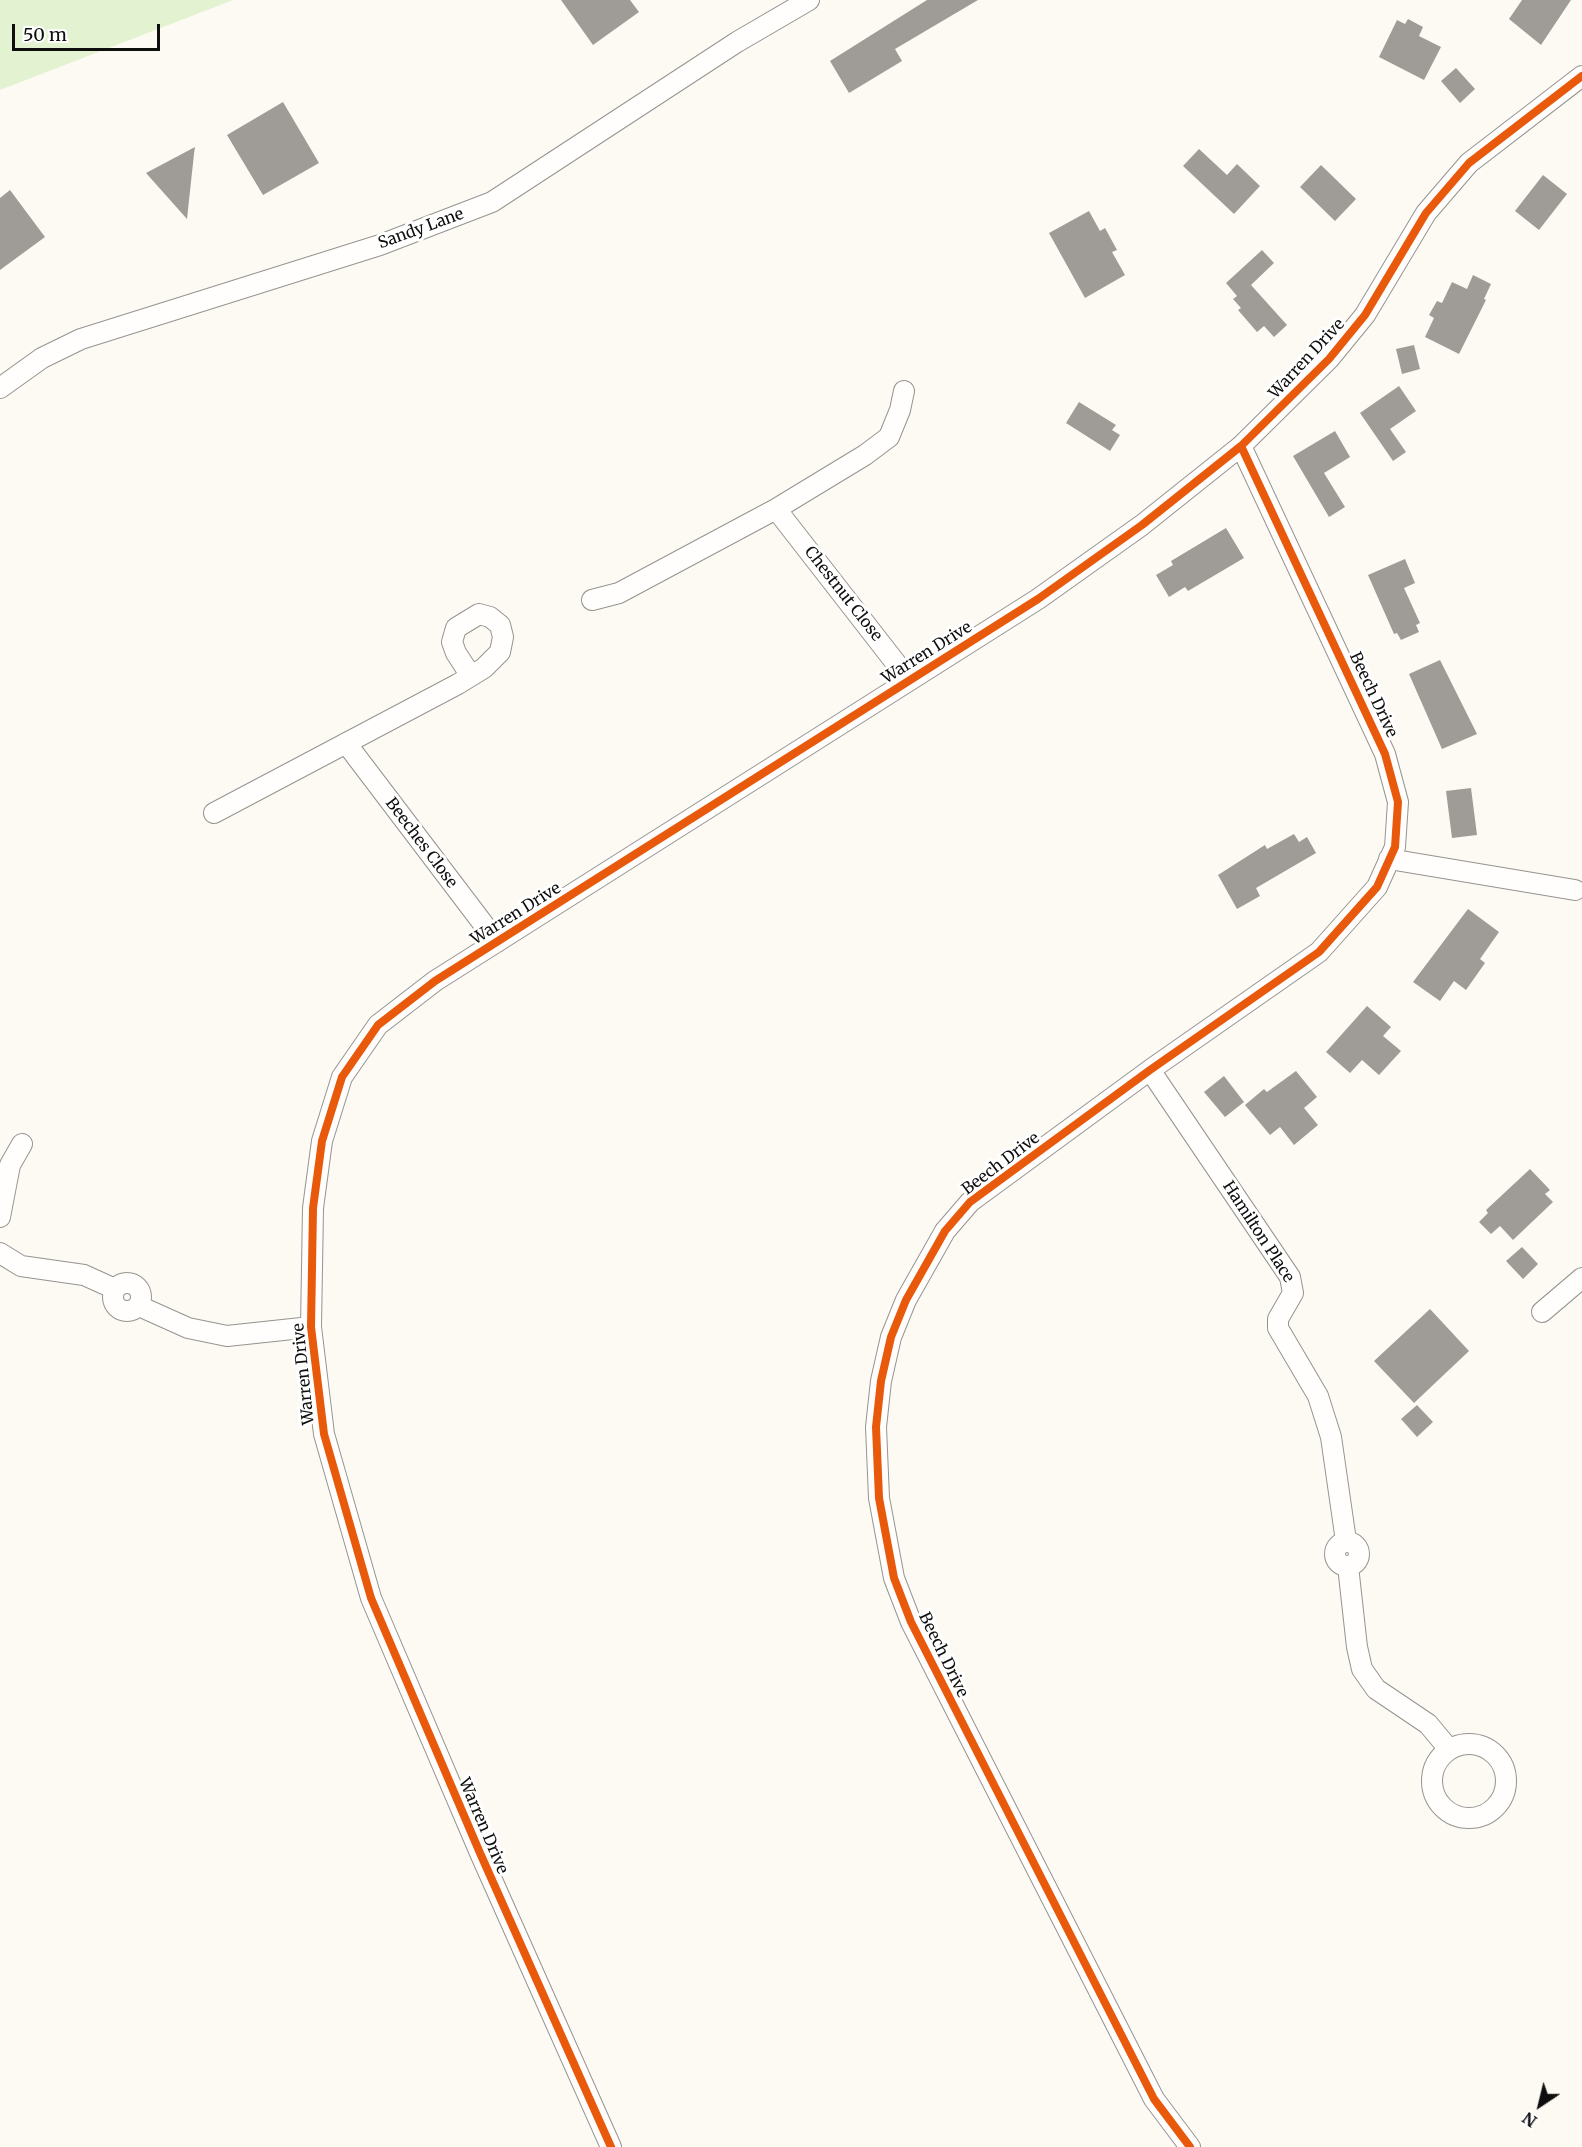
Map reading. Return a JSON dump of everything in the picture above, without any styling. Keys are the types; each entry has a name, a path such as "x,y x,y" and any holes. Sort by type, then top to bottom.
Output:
{"street":[{"name":"Sandy Lane","path":"0,388 42,358 81,339 380,244 492,202 737,42 809,0"},
{"name":"Warren Drive","path":"611,2147 480,1853 371,1598 324,1434 311,1327 313,1208 322,1141 342,1077 378,1025 435,981 1038,599 1142,525 1241,446 1329,359 1365,315 1426,213 1469,163 1582,76"},
{"path":"592,600 619,593 714,542 776,508 882,444 894,428 904,391"},
{"name":"Beech Drive","path":"1190,2147 1154,2099 910,1622 894,1578 879,1498 876,1427 881,1381 891,1337 906,1300 945,1231 970,1202 1150,1070 1319,952 1377,887 1395,847 1398,802 1385,754 1241,446"},
{"name":"Chestnut Close","path":"776,508 909,680"},
{"path":"214,813 465,680"},
{"name":"Beeches Close","path":"346,743 497,942"},
{"path":"1389,860 1575,890"},
{"name":"Hamilton Place","path":"1150,1070 1290,1277 1293,1293 1278,1319 1278,1328 1318,1396 1331,1437 1346,1541 1338,1546 1335,1555 1339,1563 1348,1566 1357,1647 1362,1669 1376,1689 1428,1724 1448,1748"},
{"path":"0,1217 10,1165 22,1144"},
{"path":"0,1253 21,1266 84,1275 115,1289 124,1283 135,1285 141,1295 139,1306 188,1328 227,1336 311,1327"},
{"path":"1542,1312 1582,1278"}],"green space":[{"path":"0,0 233,0 0,90"}],"building":[{"path":"561,0 630,0 639,12 593,45"},
{"path":"927,0 978,0 895,49 902,61 849,93 830,61"},
{"path":"1522,0 1571,0 1541,45 1509,19"},
{"path":"1408,19 1423,27 1419,36 1441,47 1424,80 1379,57 1397,20 1405,24"},
{"path":"1456,68 1475,89 1460,103 1441,81"},
{"path":"283,102 319,163 263,195 227,135"},
{"path":"195,147 194,154 187,219 146,173"},
{"path":"1199,149 1227,175 1237,164 1260,186 1234,214 1183,166"},
{"path":"1321,165 1356,199 1335,221 1300,187"},
{"path":"1543,175 1567,194 1539,230 1515,211"},
{"path":"10,190 45,237 0,270 0,198"},
{"path":"1089,211 1100,231 1105,228 1117,250 1112,252 1125,275 1085,298 1049,233"},
{"path":"1262,250 1274,263 1251,285 1287,325 1274,337 1264,326 1257,332 1238,310 1241,308 1233,299 1237,296 1226,283"},
{"path":"1473,275 1491,284 1484,299 1486,300 1459,354 1425,337 1434,318 1429,315 1437,301 1442,303 1452,282 1467,289"},
{"path":"1414,345 1420,369 1402,374 1396,349"},
{"path":"1399,386 1416,411 1390,429 1406,452 1393,461 1360,413"},
{"path":"1079,402 1116,425 1112,430 1120,435 1110,451 1066,423"},
{"path":"1335,431 1350,457 1324,473 1345,507 1329,517 1293,456"},
{"path":"1226,528 1244,558 1188,591 1185,587 1169,597 1156,575 1173,565 1171,561"},
{"path":"1405,559 1415,583 1404,588 1420,623 1416,625 1419,632 1401,640 1397,633 1394,634 1368,575"},
{"path":"1440,660 1477,734 1442,749 1409,674"},
{"path":"1471,788 1477,835 1452,838 1446,791"},
{"path":"1294,834 1299,842 1307,837 1316,853 1256,888 1260,896 1237,909 1218,875 1265,845 1267,849"},
{"path":"1468,909 1499,932 1480,959 1485,963 1466,990 1454,981 1440,1001 1413,982"},
{"path":"1367,1006 1391,1027 1383,1036 1401,1051 1379,1075 1362,1060 1350,1073 1326,1052"},
{"path":"1296,1071 1317,1097 1304,1108 1318,1125 1294,1145 1280,1127 1270,1135 1245,1105 1264,1089 1267,1092"},
{"path":"1224,1076 1244,1102 1225,1117 1204,1092"},
{"path":"1530,1169 1550,1190 1545,1194 1553,1202 1513,1240 1500,1226 1491,1234 1479,1222 1488,1213 1486,1210"},
{"path":"1522,1247 1538,1264 1523,1279 1506,1261"},
{"path":"1430,1309 1469,1351 1414,1403 1374,1361"},
{"path":"1417,1405 1433,1422 1417,1437 1401,1419"}],"cycle path":[{"path":"611,2147 480,1853 371,1598 324,1434 311,1327 313,1208 322,1141 342,1077 378,1025 435,981 1038,599 1142,525 1241,446 1329,359 1365,315 1426,213 1469,163 1582,76"},
{"path":"1190,2147 1154,2099 911,1622 894,1578 879,1498 876,1427 881,1381 891,1337 906,1300 945,1231 970,1202 1150,1070 1319,952 1377,887 1395,847 1398,802 1385,754 1241,446"}]}
